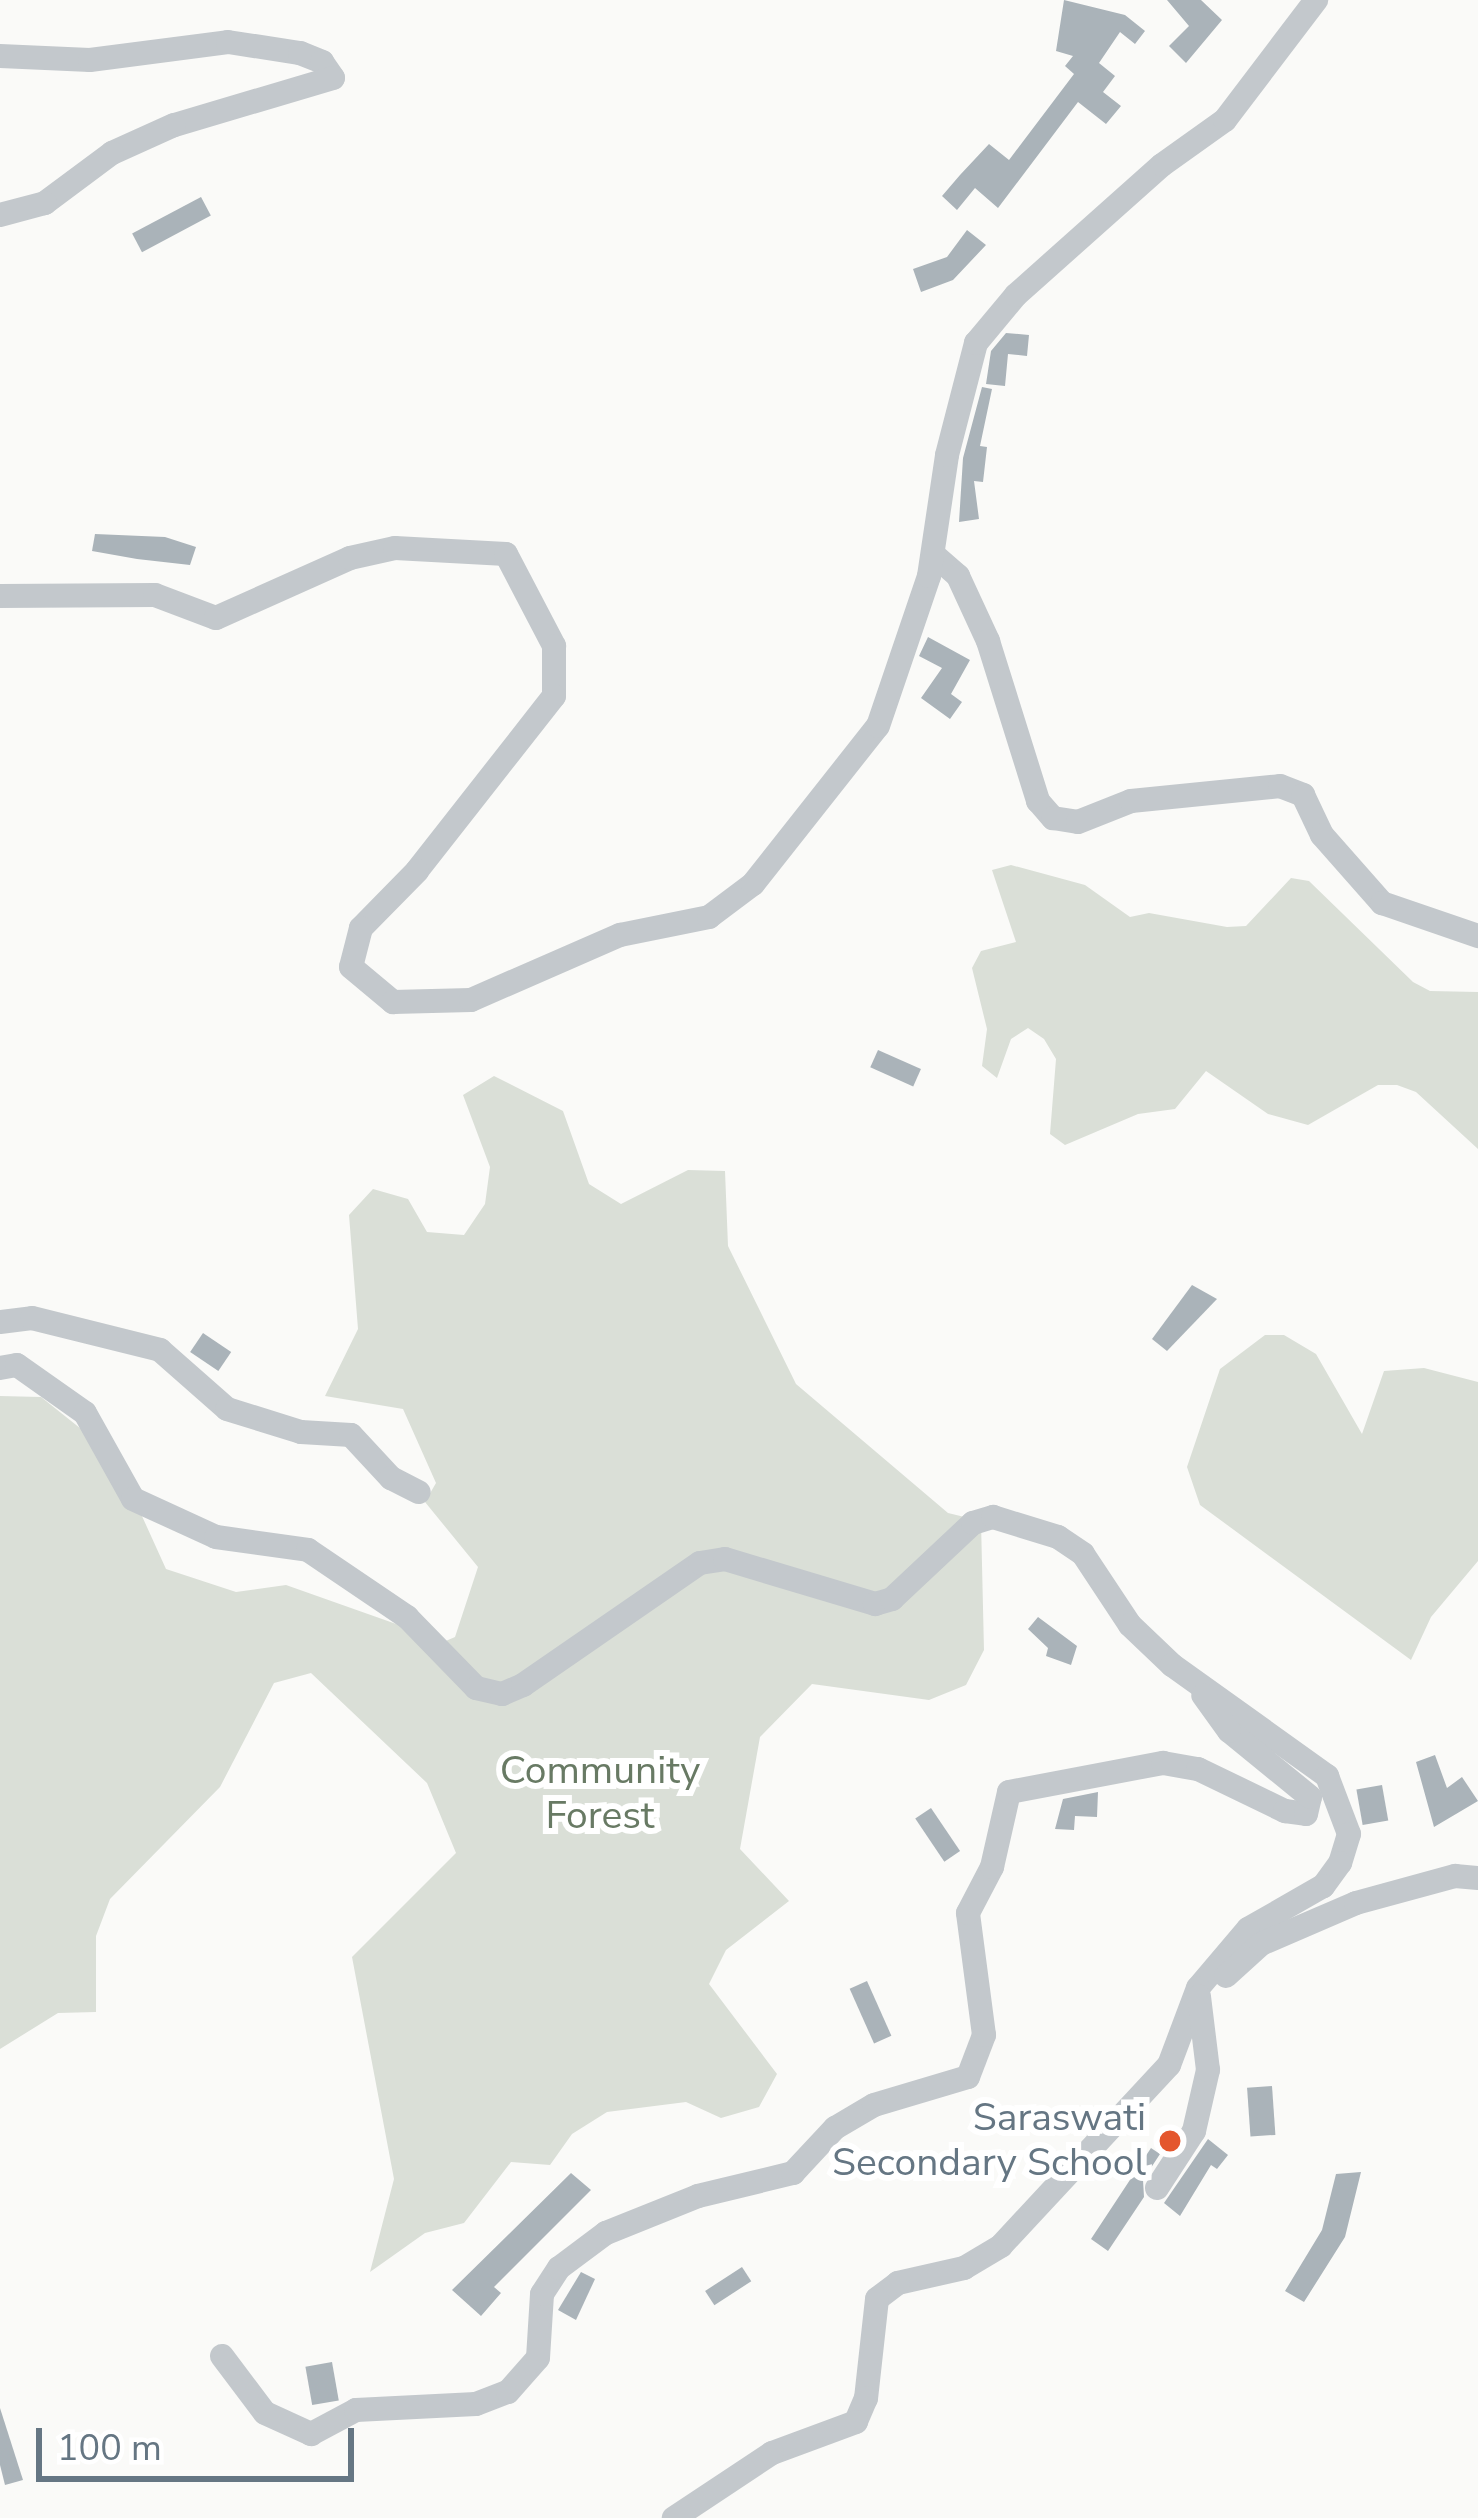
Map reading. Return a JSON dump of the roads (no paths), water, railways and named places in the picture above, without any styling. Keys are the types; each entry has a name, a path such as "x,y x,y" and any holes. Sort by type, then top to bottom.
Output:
{"street":[{"path":"0,596 155,595 216,617 350,558 395,548 506,554 554,646 554,696 353,946 351,967 365,986 393,1002 440,1002 494,993 620,935 709,917 753,884 878,726 934,554 951,436 983,333 1162,165 1225,120 1316,0"},
{"path":"0,56 90,60 229,42 300,53 322,62 333,78 174,125 112,152 45,203 0,215"},
{"path":"934,554 958,576 988,641 1037,800 1053,818 1078,822 1131,801 1280,786 1303,796 1322,835 1382,903 1478,937"},
{"path":"0,1322 32,1318 160,1350 227,1408 301,1432 351,1435 392,1478 418,1492"},
{"path":"0,1368 17,1365 85,1413 134,1499 217,1537 308,1550 407,1618 476,1688 502,1694 524,1685 700,1563 725,1559 875,1604 892,1599 973,1523 992,1517 1083,1554 1130,1625 1197,1682 1327,1777 1349,1834 1323,1886 1248,1929 1200,1997 1169,2065 1001,2246 964,2268 898,2283 878,2299 866,2398 856,2422 772,2453 730,2488 674,2518"},
{"path":"222,2356 265,2413 311,2434 356,2410 476,2404 508,2392 538,2358 542,2294 560,2268 606,2234 698,2196 793,2173 835,2128 874,2105 968,2077 984,2035 968,1912 992,1867 1009,1792 1024,1783 1084,1784 1139,1763 1163,1763 1198,1769 1294,1814 1310,1807 1297,1784 1228,1731 1197,1682"},
{"path":"1200,1997 1261,1944 1356,1903 1455,1876 1478,1878"},
{"path":"1157,2188 1194,2131 1208,2070 1200,1997"}],"place":[{"name":"Saraswati Secondary School","path":"1170,2141"}],"park label":[{"name":"Community Forest","path":"600,1794"}]}
